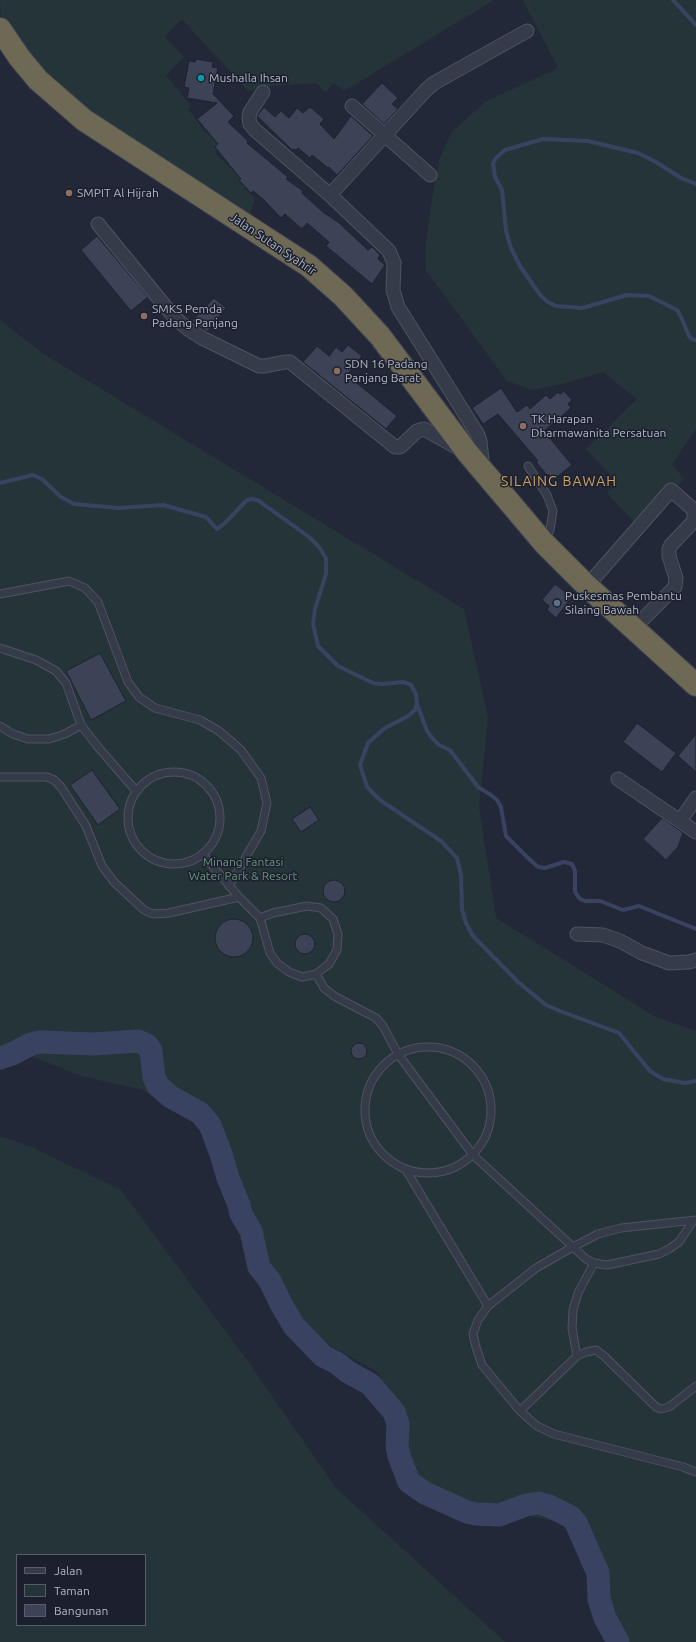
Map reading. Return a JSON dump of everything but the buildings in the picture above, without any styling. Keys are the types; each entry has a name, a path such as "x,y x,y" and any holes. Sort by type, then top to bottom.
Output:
{"highway":[{"name":"Jalan Sutan Syahrir","path":"0,30 19,57 38,80 84,120 309,266 343,296 380,336 467,452 544,543 587,586 696,685"}],"street":[{"path":"330,195 426,90 527,31"},
{"path":"263,92 250,112 250,124 330,195 389,251 394,263 393,290 398,307 478,435 483,470"},
{"path":"352,106 430,175"},
{"path":"98,224 174,317 197,335 259,366 290,362 395,447 400,447 417,431 424,429 467,452"},
{"path":"587,586 671,490 694,510 694,522 671,545 669,549 669,556 676,578 675,587 634,629"},
{"path":"618,779 696,832"},
{"path":"680,821 696,798"},
{"path":"577,934 603,935 620,941 642,953 669,963 689,962 696,960"}],"lane":[{"path":"528,466 547,495 553,511 550,530 544,543"},
{"path":"0,594 69,581 85,588 98,602 128,682 139,697 155,708 200,720 219,731 241,750 261,778 267,803 261,831 229,886"},
{"path":"0,648 36,660 56,671 66,683 82,725 98,747 136,791"},
{"path":"0,726 13,734 28,739 49,739 65,734 82,725"},
{"path":"178,772 193,776 206,785 215,797 220,813 219,828 213,843 203,855 186,864 167,865 149,858 135,845 128,827 128,808 136,791 148,780 162,773 178,772"},
{"path":"0,777 46,777 54,780 61,787 86,826 102,866 114,882 144,910 153,914 169,913 239,897"},
{"path":"203,855 229,886 260,918 270,953 277,963 289,972 302,977 316,974 329,964 337,950 338,934 333,919 321,908 307,906 295,907 273,912 260,918"},
{"path":"316,974 324,988 334,996 376,1018 383,1026 398,1054 473,1155 571,1248 586,1260 607,1265 659,1254 679,1242 695,1220"},
{"path":"419,1047 441,1048 462,1057 478,1072 488,1092 491,1114 486,1136 473,1155 453,1168 430,1174 406,1170 385,1158 371,1138 364,1114 367,1090 379,1069 398,1054 419,1047"},
{"path":"406,1170 488,1306"},
{"path":"695,1220 621,1228 598,1234 536,1268 488,1306 478,1320 473,1334 482,1365 520,1411 537,1426 554,1434 682,1467 696,1472"},
{"path":"577,1356 572,1328 573,1310 578,1293 594,1263"},
{"path":"520,1411 577,1356 596,1350 656,1407 661,1409 669,1407 696,1386"}],"green space":[{"path":"0,0 494,0 344,91 334,83 326,92 316,83 274,86 248,91 182,19 165,37 184,57 166,75 191,106 188,109 203,129 221,146 215,153 247,184 244,188 255,198 251,211 245,221 87,115 42,76 1,20"},
{"path":"523,0 696,0 696,429 672,464 684,479 639,527 607,493 617,482 586,449 637,399 603,372 562,384 532,390 507,381 426,270 426,245 430,211 439,160 452,132 485,102 558,68"},
{"name":"Minang Fantasi Water Park & Resort","path":"0,320 42,353 464,609 488,717 479,807 496,918 656,1017 696,1031 696,1642 621,1642 608,1619 569,1524 445,1499 408,1479 395,1451 379,1373 339,1350 298,1330 272,1292 245,1220 232,1157 205,1120 139,1089 81,1076 22,1052 0,1050"},
{"path":"0,1136 29,1146 121,1190 249,1363 336,1488 505,1642 0,1642"}],"waterway":[{"path":"673,0 696,25"},
{"path":"696,184 681,178 656,162 638,153 588,141 543,139 505,150 493,163 495,177 502,190 506,231 511,248 520,266 541,296 556,306 582,308 627,295 649,296 677,310 689,336 696,340"},
{"path":"0,483 33,475 42,479 61,497 74,504 119,508 163,505 206,517 217,529 225,523 247,500 253,499 259,501 309,537 319,547 326,558 326,574 315,609 313,624 318,646 338,666 373,683 382,684 404,682 411,685 416,694 417,704 427,731 439,745 450,750 478,787 497,800 501,807 506,836 527,857 538,867 545,868 564,862 572,864 575,871 575,892 580,899 585,901 600,901 623,910 639,906 696,929"},
{"path":"417,704 415,710 408,716 385,728 368,743 360,765 367,787 380,800 441,841 457,858 461,875 462,909 466,923 473,936 518,982 546,1005 619,1033 650,1071 663,1079 685,1083 696,1081"},
{"path":"0,1058 12,1054 31,1044 40,1042 94,1044 138,1041 147,1045 151,1051 154,1077 158,1086 171,1097 200,1113 210,1125 241,1214 251,1231 259,1267 270,1281 294,1326 323,1356 370,1384 394,1412 398,1424 397,1446 399,1456 409,1482 425,1493 467,1512 476,1514 499,1515 526,1505 539,1503 549,1506 571,1517 576,1523 598,1573 599,1599 605,1618 618,1642"}],"place":[{"name":"Mushalla Ihsan","path":"201,78"},
{"name":"SMPIT Al Hijrah","path":"69,193"},
{"name":"SMKS Pemda Padang Panjang","path":"144,316"},
{"name":"SDN 16 Padang Panjang Barat","path":"337,371"},
{"name":"TK Harapan Dharmawanita Persatuan","path":"523,426"},
{"name":"Puskesmas Pembantu Silaing Bawah","path":"557,603"}],"district":[{"name":"SILAING BAWAH","path":"559,481"}]}
